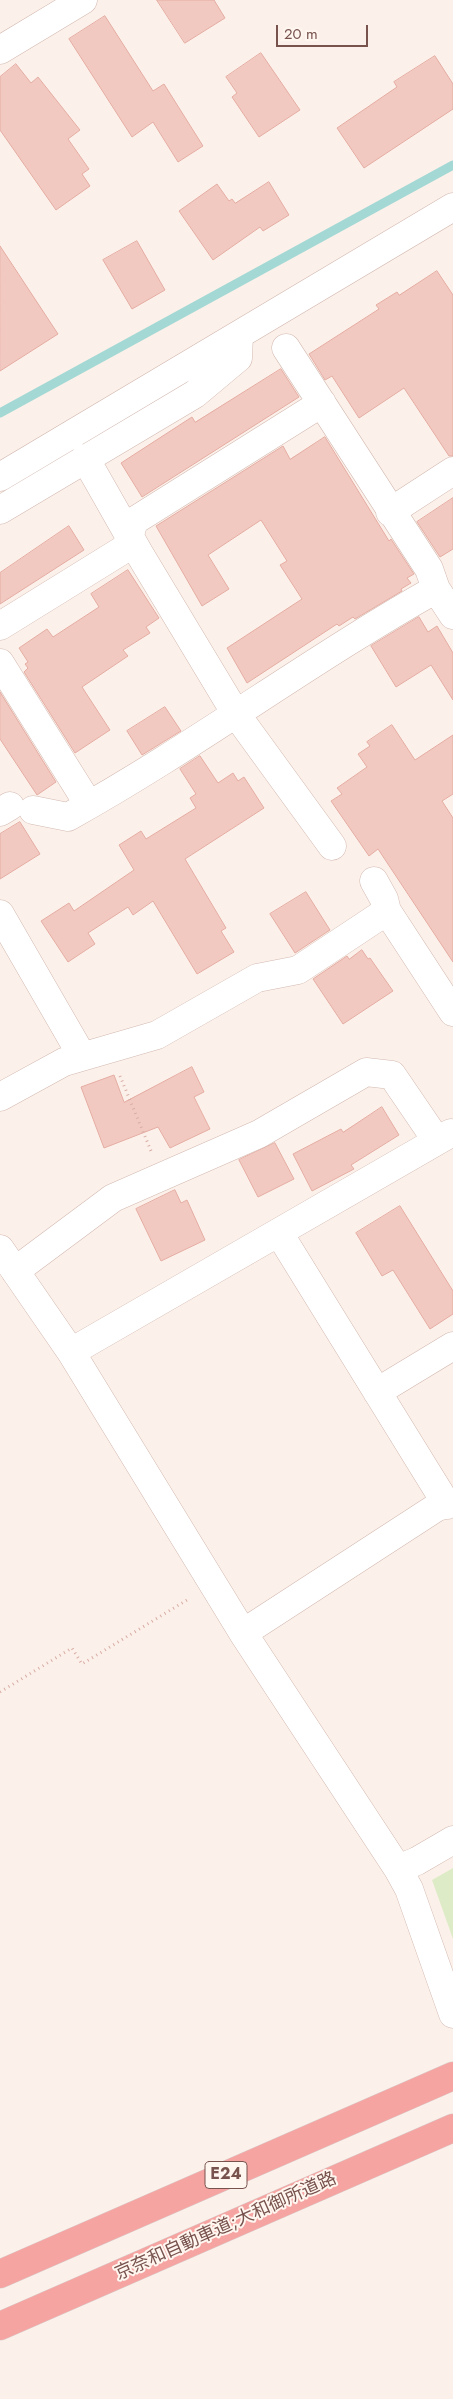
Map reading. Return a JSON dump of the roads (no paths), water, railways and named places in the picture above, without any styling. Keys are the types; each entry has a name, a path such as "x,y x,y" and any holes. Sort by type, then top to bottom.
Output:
{"highway":[{"name":"E24","path":"0,2274 453,2076"},
{"name":"京奈和自動車道;大和御所道路","path":"0,2326 453,2128"}],"street":[{"path":"0,50 84,0"},
{"path":"0,477 453,207"},
{"path":"0,510 195,394 238,358 239,335"},
{"path":"286,348 390,512 398,519 429,569 436,588 453,615"},
{"path":"0,626 126,548 134,521 322,403"},
{"path":"85,458 236,714 332,846"},
{"path":"390,512 453,471"},
{"path":"14,809 68,817 215,729 436,588"},
{"path":"0,662 89,805"},
{"path":"374,881 384,899 387,911 453,1012"},
{"path":"0,1097 64,1062 157,1035 257,978 298,970 387,911"},
{"path":"0,914 82,1056"},
{"path":"71,1352 445,1137 392,1075 366,1072 259,1134 113,1198 8,1260 71,1352 243,1633 398,1869 408,1889 453,2014"},
{"path":"243,1633 436,1507 450,1504 377,1392 279,1233"},
{"path":"377,1392 453,1346"},
{"path":"398,1869 417,1861 453,1840"}],"waterway":[{"path":"0,413 453,165"}]}
